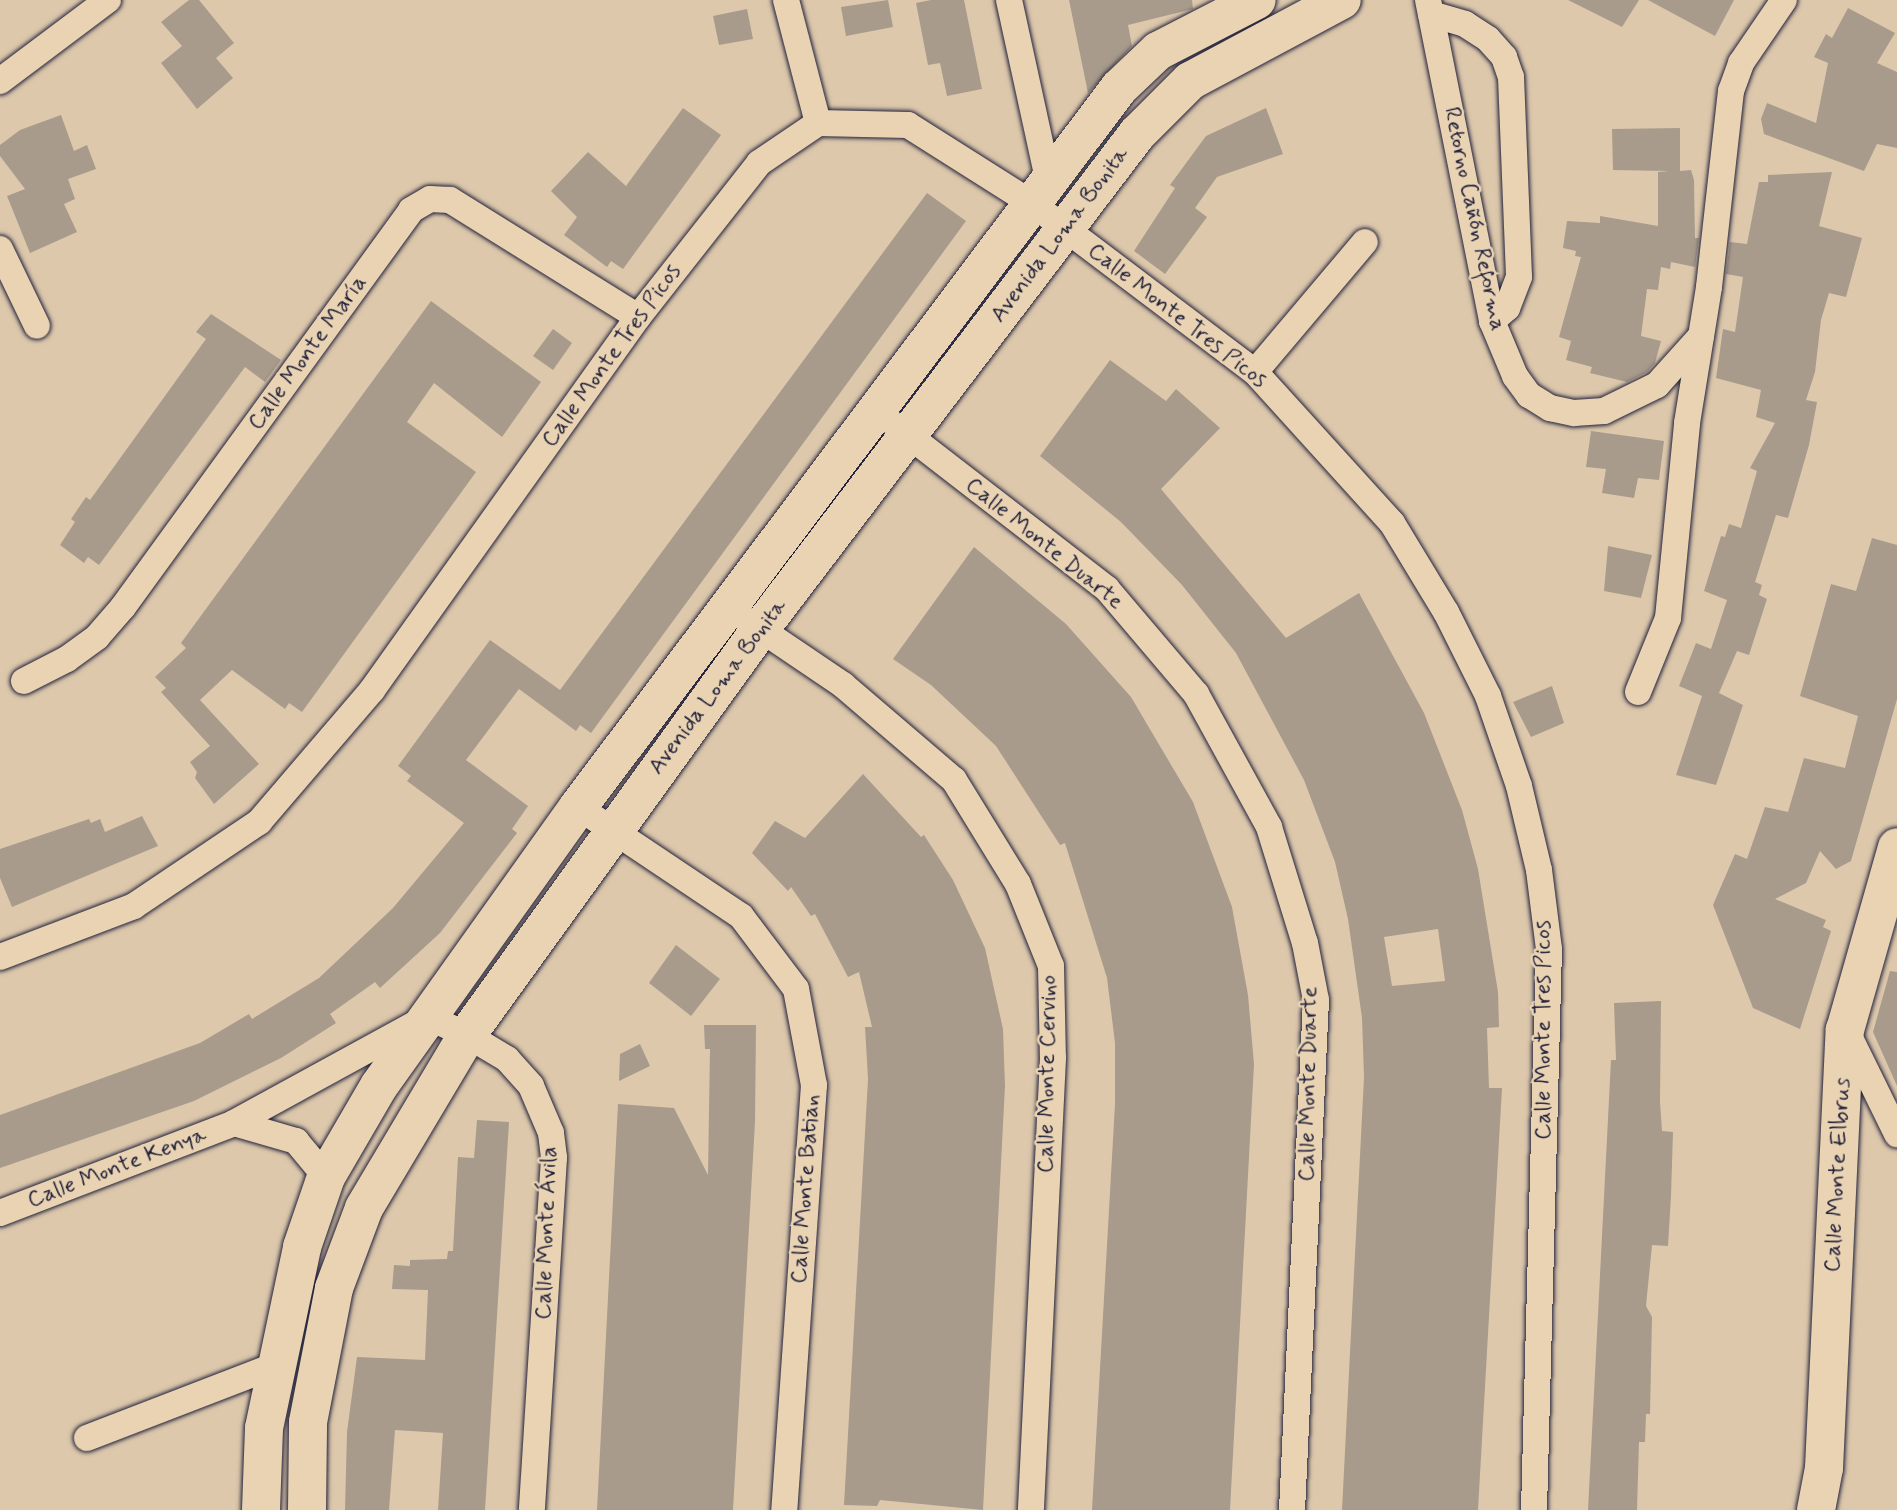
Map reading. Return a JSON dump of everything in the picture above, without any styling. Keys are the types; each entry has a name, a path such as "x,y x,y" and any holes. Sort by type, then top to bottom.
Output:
{"main road":[{"name":"Avenida Loma Bonita","path":"307,1510 308,1422 334,1288 364,1208 467,1035 761,628 910,436 1064,228 1168,98 1191,81 1342,0"},
{"name":"Avenida Loma Bonita","path":"261,1510 264,1428 274,1366 302,1247 326,1177 379,1086 578,807 1039,190 1139,67 1158,51 1241,3"},
{"name":"Calle Monte Elbrus","path":"1816,1510 1824,1468 1846,1030 1897,847"}],"street":[{"path":"0,81 108,0"},
{"path":"786,0 818,123"},
{"path":"1009,0 1039,190"},
{"path":"1638,692 1668,618 1687,423 1701,336 1731,91 1748,52 1784,0"},
{"path":"1429,7 1465,24 1488,39 1504,57 1511,77 1519,277 1507,308 1492,321"},
{"name":"Retorno Cañón Reforma","path":"1429,7 1492,321 1515,376 1528,395 1550,408 1574,413 1604,411 1632,401 1657,385 1701,336"},
{"name":"Calle Monte Tres Picos","path":"0,957 134,906 259,822 372,690 638,317 759,163 818,123 908,125 1039,190 1064,228 1255,372 1392,523 1446,612 1488,696 1519,786 1539,870 1549,949 1534,1510"},
{"name":"Calle Monte María","path":"24,681 97,637 123,607 411,210 430,198 450,200 638,317"},
{"path":"1255,372 1365,242"},
{"path":"0,249 37,326"},
{"name":"Calle Monte Duarte","path":"875,409 1107,589 1196,694 1269,827 1305,943 1316,1000 1292,1510"},
{"name":"Calle Monte Cervino","path":"726,607 843,685 954,780 1018,884 1051,966 1053,1058 1031,1510"},
{"name":"Calle Monte Batian","path":"578,807 741,916 796,989 814,1085 784,1510"},
{"name":"Calle Monte Ávila","path":"428,1017 467,1035 507,1059 531,1086 551,1133 554,1158 532,1510"},
{"name":"Calle Monte Kenya","path":"0,1213 234,1123 428,1017"},
{"path":"1846,1030 1897,1134"},
{"name":"Calle Monte Kenya","path":"234,1123 296,1142 326,1177"},
{"path":"87,1438 274,1366"}],"building":[{"path":"189,0 199,0 234,43 216,58 233,78 197,109 161,63 182,46 161,22"},
{"path":"888,0 893,27 846,36 841,7"},
{"path":"964,0 982,89 947,96 940,63 928,65 916,3"},
{"path":"1069,0 1192,0 1193,9 1128,25 1132,46 1088,93"},
{"path":"1568,0 1639,0 1622,27"},
{"path":"1648,0 1734,0 1715,36"},
{"path":"1848,8 1895,33 1877,63 1897,72 1897,148 1877,144 1864,171 1764,134 1761,119 1767,103 1816,123 1828,63 1814,57 1826,34 1832,38"},
{"path":"747,9 753,39 719,45 713,16"},
{"path":"683,108 721,135 623,269 611,261 607,267 564,235 577,217 551,191 588,152 626,186"},
{"path":"1266,108 1283,154 1217,177 1195,208 1207,217 1165,274 1134,251 1175,188 1170,185 1206,136"},
{"path":"61,115 74,151 87,145 96,169 68,179 75,199 64,204 77,232 30,253 7,196 25,189 0,156 0,145 20,130"},
{"path":"1680,128 1680,171 1691,170 1694,180 1695,238 1699,238 1695,267 1671,262 1670,269 1661,267 1658,290 1647,289 1641,336 1661,341 1655,363 1647,372 1627,382 1590,373 1592,367 1566,360 1571,341 1559,337 1581,257 1575,256 1576,251 1563,248 1567,221 1600,223 1600,216 1658,226 1658,172 1669,171 1613,170 1612,129"},
{"path":"1832,172 1819,226 1862,238 1846,297 1829,293 1821,320 1815,372 1806,400 1817,402 1809,445 1788,518 1776,515 1755,582 1762,585 1759,595 1767,599 1749,655 1737,651 1719,693 1743,705 1716,785 1676,775 1702,696 1679,686 1696,643 1711,649 1727,600 1704,591 1721,536 1725,537 1729,524 1741,528 1757,471 1750,468 1775,423 1756,417 1761,390 1716,378 1723,329 1735,332 1743,277 1726,274 1730,242 1747,244 1759,182 1768,182 1768,175"},
{"path":"927,193 966,221 591,733 580,725 576,731 519,689 466,760 528,806 512,829 517,833 440,933 380,988 375,982 330,1014 336,1023 281,1058 194,1101 0,1168 0,1115 200,1043 249,1014 252,1019 319,978 393,908 464,823 407,781 411,776 398,766 490,640 560,690"},
{"path":"431,301 541,382 502,437 434,383 407,422 476,472 302,712 289,703 285,709 232,670 200,700 259,764 214,804 195,778 197,772 190,762 210,746 161,692 166,688 155,677 186,648 181,643"},
{"path":"211,314 281,360 265,382 245,367 99,565 88,557 84,563 60,545 75,522 71,519 86,497 90,500 206,339 196,332"},
{"path":"553,329 572,343 553,370 533,356"},
{"path":"1110,360 1166,401 1176,389 1220,428 1161,489 1286,638 1359,593 1424,713 1462,810 1478,869 1498,992 1499,1027 1487,1028 1489,1088 1502,1088 1478,1510 1342,1510 1364,1077 1362,1018 1348,919 1335,862 1304,780 1236,653 1182,585 1121,522 1040,456","holes":["1438,929 1445,981 1392,986 1384,937"]},
{"path":"1591,431 1664,441 1659,480 1638,478 1634,498 1602,493 1606,469 1586,467"},
{"path":"1872,538 1897,545 1897,699 1851,861 1836,869 1820,851 1806,883 1775,899 1826,920 1823,927 1831,931 1800,1029 1753,1008 1713,905 1735,854 1747,859 1765,807 1788,812 1804,758 1845,768 1858,716 1800,696 1831,584 1856,591"},
{"path":"1608,546 1652,555 1641,598 1604,591"},
{"path":"974,547 1066,624 1131,697 1193,802 1232,907 1248,995 1254,1064 1230,1510 1092,1510 1115,1104 1115,1043 1107,978 1065,843 1060,845 996,746 931,685 893,659"},
{"path":"1552,686 1564,723 1531,737 1513,702"},
{"path":"863,774 921,837 924,835 953,880 985,948 1003,1029 1005,1086 983,1510 880,1500 877,1506 844,1505 868,1079 865,1027 872,1027 859,972 848,977 815,914 811,916 791,887 788,891 752,853 775,821 805,838"},
{"path":"142,816 158,846 12,907 0,878 0,849 89,819 91,823 100,819 105,832"},
{"path":"676,945 720,979 691,1016 649,983"},
{"path":"1890,971 1897,972 1897,1086 1873,1032"},
{"path":"1661,1001 1660,1102 1662,1131 1673,1132 1671,1196 1668,1246 1652,1245 1646,1306 1652,1317 1650,1414 1646,1414 1645,1442 1639,1442 1637,1510 1588,1510 1611,1060 1616,1060 1614,1003"},
{"path":"704,1025 756,1025 755,1122 733,1510 597,1510 618,1104 674,1108 708,1175 710,1049 705,1049"},
{"path":"640,1044 650,1066 619,1081 620,1054"},
{"path":"477,1120 509,1122 485,1510 438,1510 443,1433 395,1430 389,1510 345,1510 347,1432 357,1357 425,1360 428,1290 392,1289 394,1265 410,1266 410,1260 447,1259 448,1251 453,1251 458,1157 474,1158"}]}
